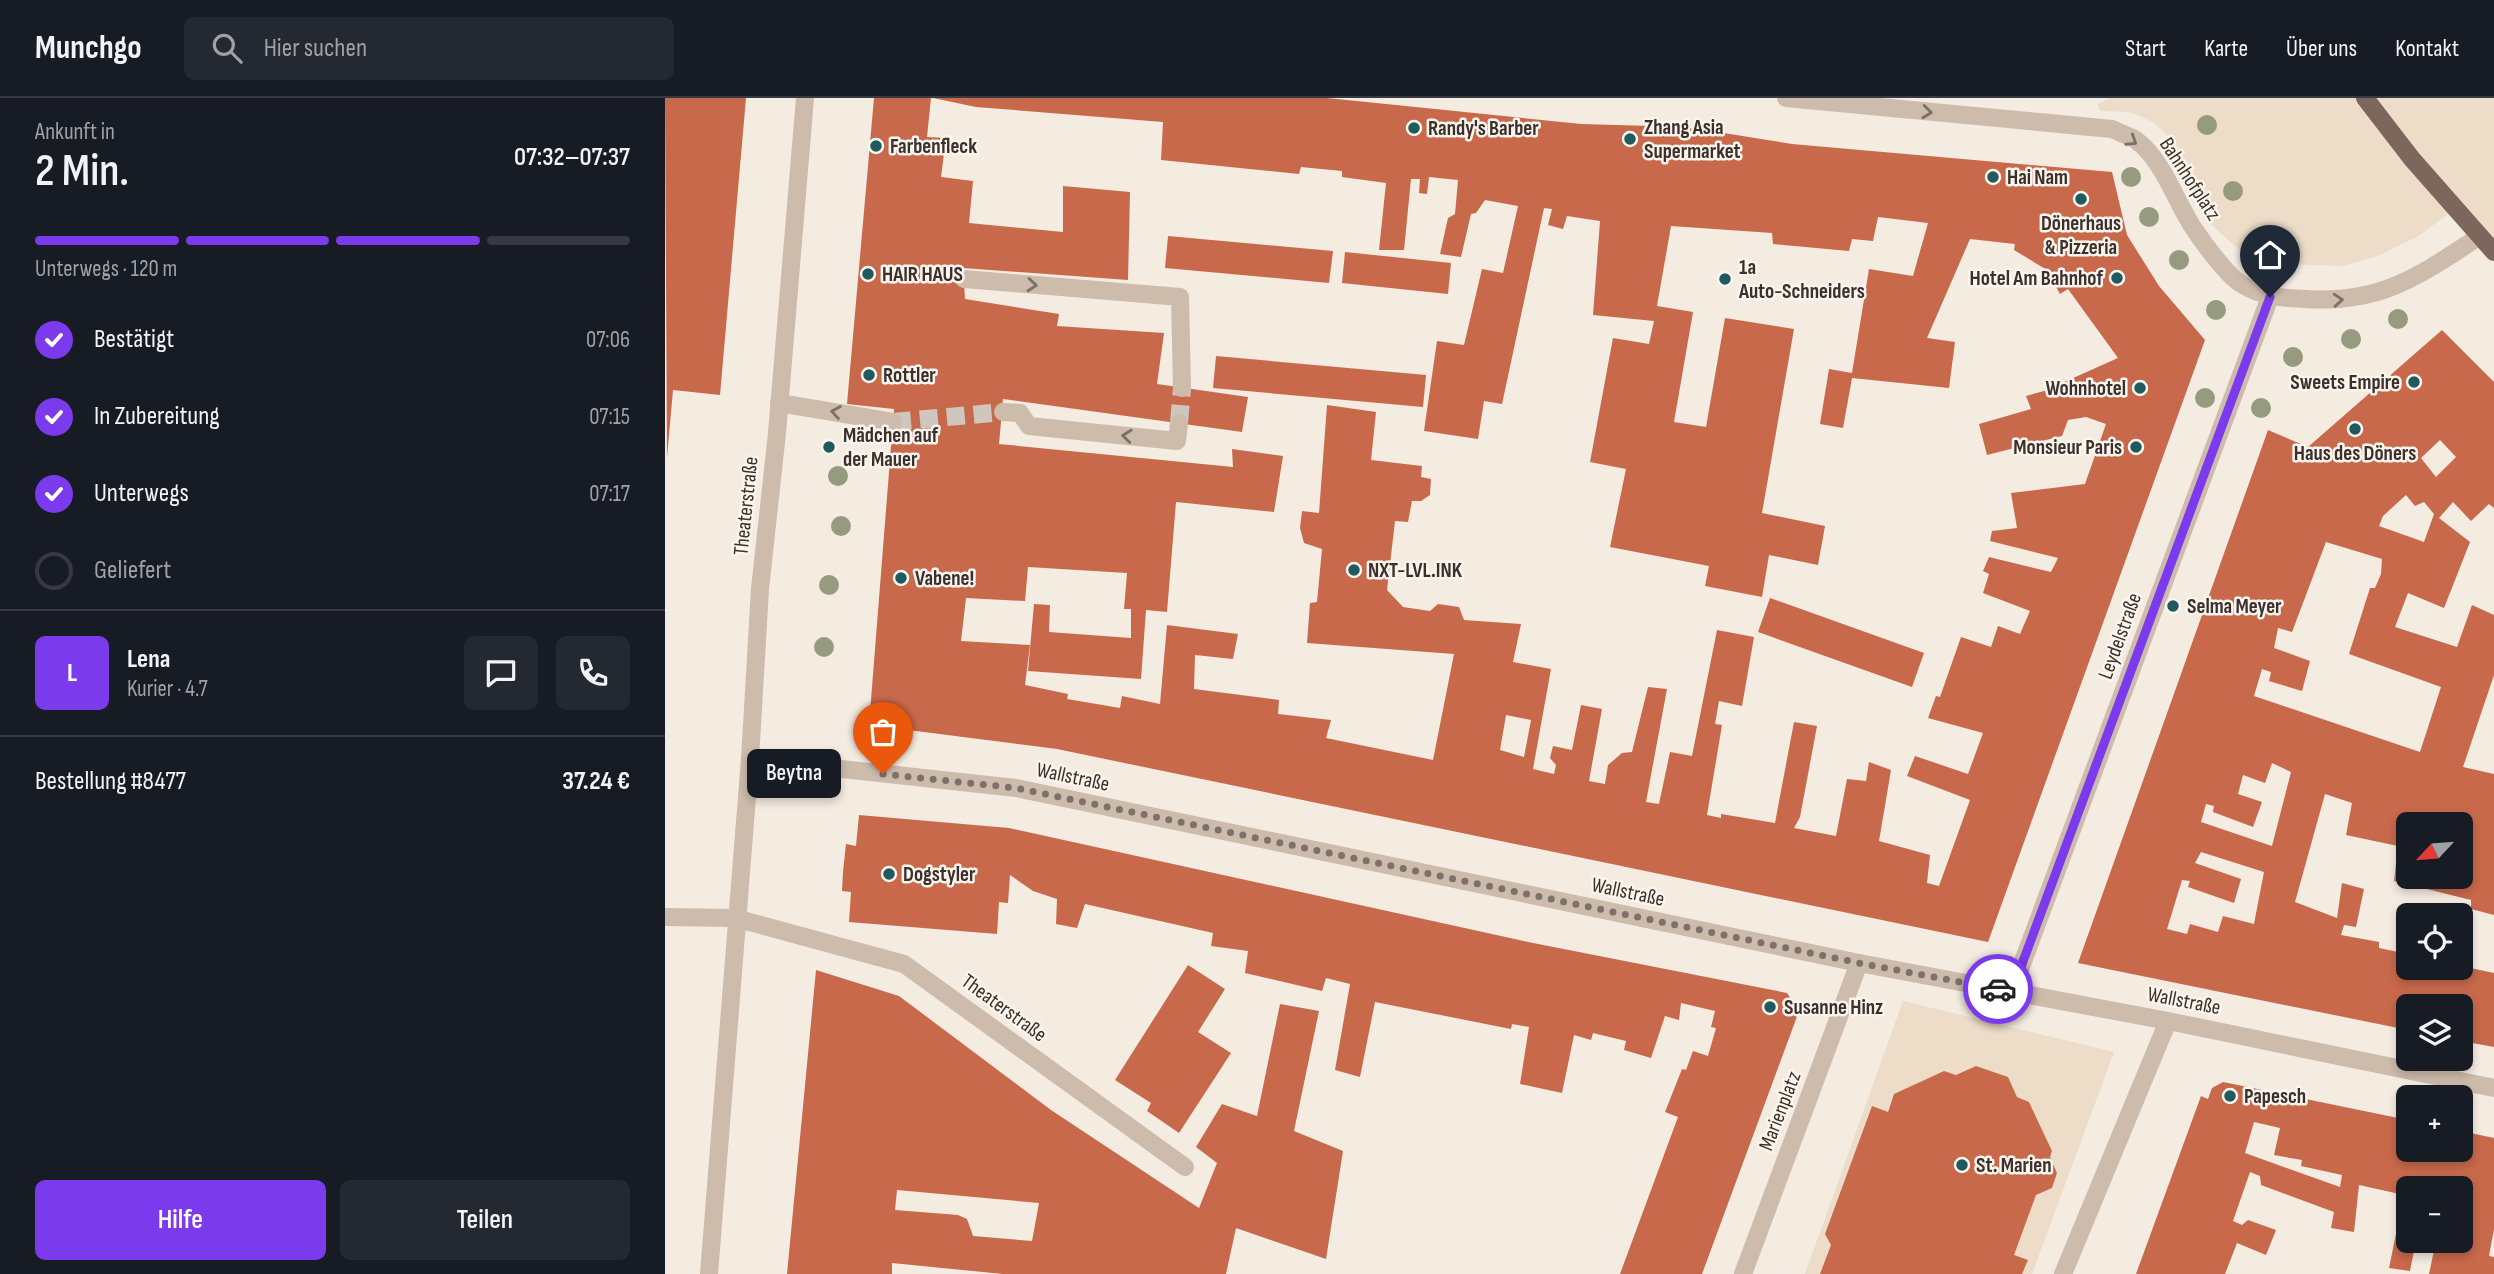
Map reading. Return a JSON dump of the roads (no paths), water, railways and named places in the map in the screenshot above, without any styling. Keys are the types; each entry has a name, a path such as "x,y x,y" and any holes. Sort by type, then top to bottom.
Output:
{"main road":[{"path":"2365,98 2412,159 2494,252"}],"street":[{"name":"Theaterstraße","path":"709,1274 735,918 750,759 760,589 805,98"},
{"name":"Bahnhofplatz","path":"1786,98 2112,129 2137,141 2156,163 2195,231 2231,275 2241,285 2270,297 2340,301 2383,291 2416,277 2480,236"},
{"path":"964,279 1180,298 1182,388"},
{"name":"Leydelstraße","path":"2012,991 2270,297"},
{"path":"779,403 893,422"},
{"path":"1003,412 1020,412 1029,426 1177,441 1179,423"},
{"name":"Wallstraße","path":"750,759 1016,788 1859,963 2168,1021 2494,1088"},
{"path":"665,917 735,918"},
{"name":"Theaterstraße","path":"735,918 904,964 1185,1167"},
{"name":"Marienplatz","path":"1743,1274 1859,963"},
{"path":"2063,1274 2168,1021"}],"tunnel":[{"path":"1179,423 1182,388"},
{"path":"893,422 1003,412"}],"place":[{"name":"Randy's Barber","path":"1414,128"},
{"name":"Zhang Asia Supermarket","path":"1630,139"},
{"name":"Farbenfleck","path":"876,146"},
{"name":"Hai Nam","path":"1993,177"},
{"name":"Dönerhaus & Pizzeria","path":"2081,199"},
{"name":"HAIR HAUS","path":"868,274"},
{"name":"Hotel Am Bahnhof","path":"2117,278"},
{"name":"1a Auto-Schneiders","path":"1725,279"},
{"name":"Rottler","path":"869,375"},
{"name":"Sweets Empire","path":"2414,382"},
{"name":"Wohnhotel","path":"2140,388"},
{"name":"Haus des Döners","path":"2355,429"},
{"name":"Mädchen auf der Mauer","path":"829,447"},
{"name":"Monsieur Paris","path":"2136,447"},
{"name":"NXT-LVL.INK","path":"1354,570"},
{"name":"Vabene!","path":"901,578"},
{"name":"Selma Meyer","path":"2173,606"},
{"name":"Beytna","path":"883,774"},
{"name":"Dogstyler","path":"889,874"},
{"name":"Susanne Hinz","path":"1770,1007"},
{"name":"Papesch","path":"2230,1096"},
{"name":"St. Marien","path":"1962,1165"}]}
